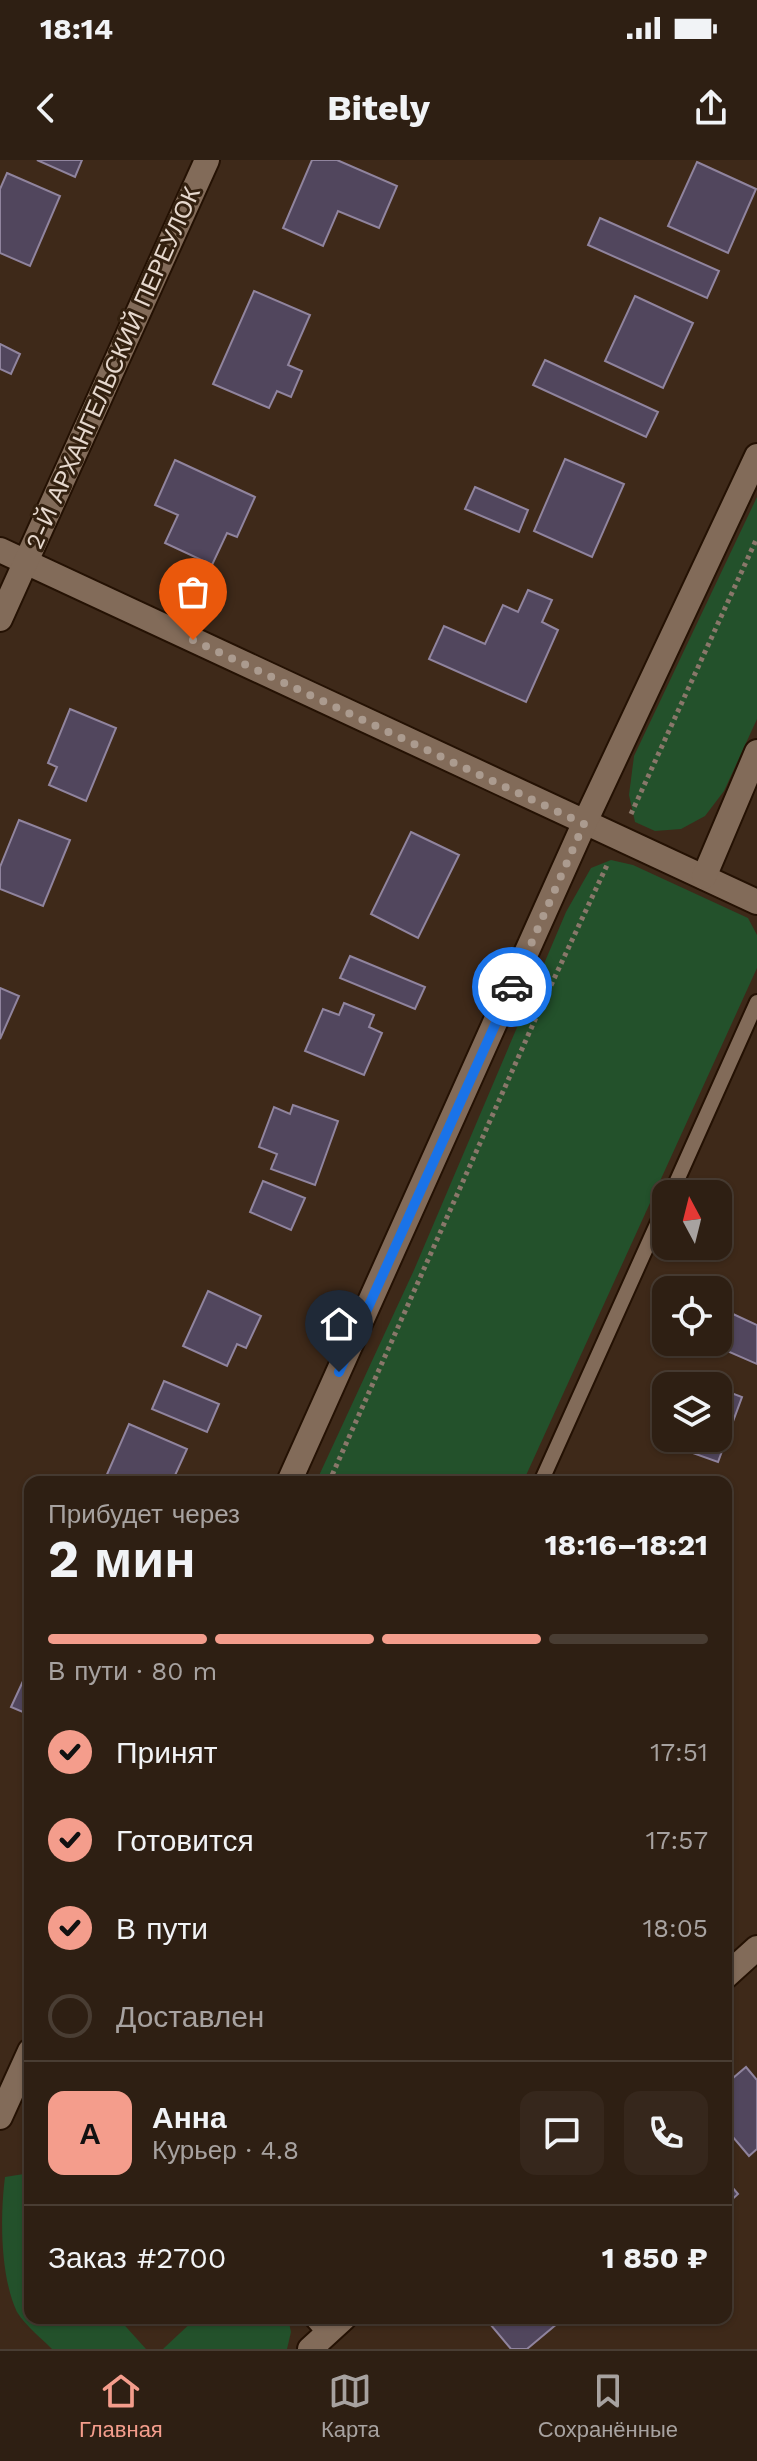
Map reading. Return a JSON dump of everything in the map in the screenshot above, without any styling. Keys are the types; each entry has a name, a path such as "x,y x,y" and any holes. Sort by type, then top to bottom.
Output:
{"street":[{"name":"2-Й АРХАНГЕЛЬСКИЙ ПЕРЕУЛОК","path":"0,619 207,160"},
{"path":"292,1476 584,824 757,456"},
{"path":"0,550 757,902"},
{"path":"704,877 757,752"},
{"path":"732,1971 757,1948"},
{"path":"0,2117 24,2064"},
{"path":"315,2334 333,2324"}],"lane":[{"path":"677,1180 757,1002"},
{"path":"544,1476 652,1235"}],"path":[{"path":"332,1476 538,1013 757,538"}],"green space":[{"path":"757,497 757,719 724,791 705,816 681,829 655,831 635,822 629,795 634,756"},
{"path":"611,860 633,865 748,918 757,935 757,968 660,1180 652,1180 652,1199 526,1476 319,1476 414,1270 566,912 591,868"},
{"path":"24,2174 24,2321 11,2297 4,2264 2,2227 5,2177"},
{"path":"27,2324 123,2324 146,2349 52,2349"},
{"path":"190,2324 289,2324 291,2332 287,2349 163,2349"}],"building":[{"path":"37,160 82,160 75,177"},
{"path":"312,160 337,160 397,186 379,228 338,211 323,246 283,228"},
{"path":"697,162 756,189 728,253 668,226"},
{"path":"7,173 60,196 30,266 0,253 0,189"},
{"path":"600,218 719,271 707,298 588,245"},
{"path":"254,291 310,315 288,365 302,371 291,397 277,391 269,408 213,384"},
{"path":"635,296 693,323 663,388 605,361"},
{"path":"0,344 20,354 11,374 0,369"},
{"path":"545,360 658,412 646,437 533,385"},
{"path":"565,459 624,484 592,557 534,531"},
{"path":"175,460 255,497 237,537 227,533 212,565 165,543 178,515 155,505"},
{"path":"475,487 528,510 519,532 465,509"},
{"path":"528,590 552,600 542,622 558,630 526,702 429,659 444,626 485,644 503,605 518,612"},
{"path":"70,709 116,728 86,801 49,785 57,767 48,763"},
{"path":"19,820 70,840 43,906 0,889 0,867"},
{"path":"411,832 459,855 418,938 371,914"},
{"path":"350,956 425,987 415,1009 340,978"},
{"path":"0,988 19,996 0,1039"},
{"path":"344,1003 374,1015 369,1027 382,1033 364,1075 305,1051 323,1009 339,1015"},
{"path":"293,1105 338,1121 315,1185 271,1169 277,1154 259,1147 274,1107 290,1114"},
{"path":"263,1181 305,1198 291,1230 250,1212"},
{"path":"208,1291 261,1316 246,1348 237,1344 227,1366 183,1346"},
{"path":"733,1314 757,1325 757,1364 732,1353"},
{"path":"164,1381 219,1404 207,1432 152,1409"},
{"path":"732,1393 742,1397 732,1424"},
{"path":"129,1424 187,1449 175,1476 106,1476"},
{"path":"690,1452 722,1452 718,1462"},
{"path":"24,1679 24,1712 11,1707"},
{"path":"746,2067 757,2080 757,2149 749,2156 732,2136 732,2079"},
{"path":"490,2324 557,2324 527,2349 511,2349"}],"way so far":[{"path":"193,640 584,824 512,987"}],"route":[{"path":"339,1372 512,987"}]}
